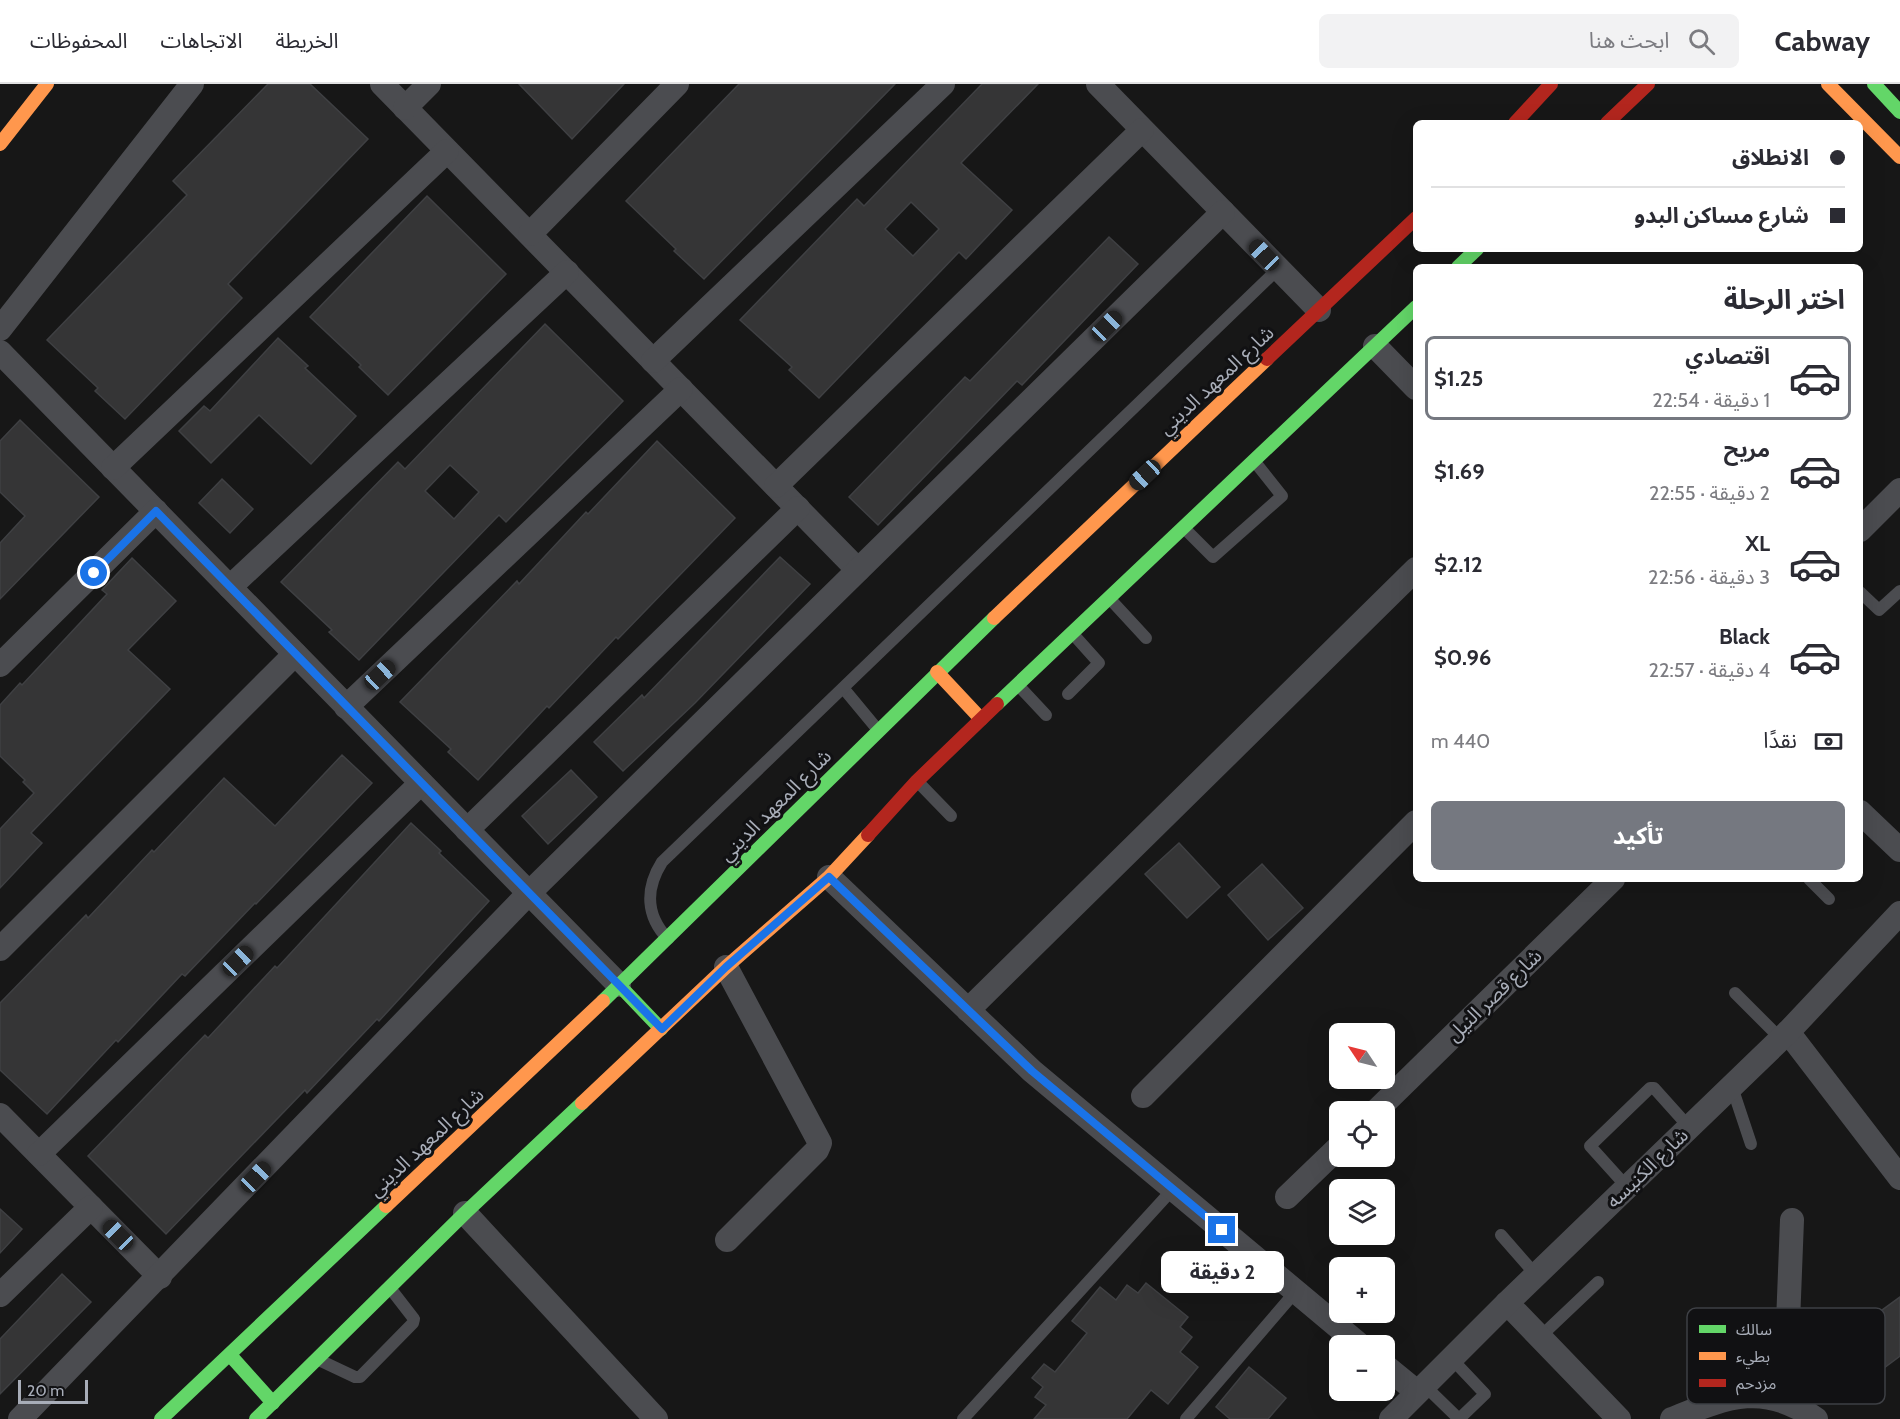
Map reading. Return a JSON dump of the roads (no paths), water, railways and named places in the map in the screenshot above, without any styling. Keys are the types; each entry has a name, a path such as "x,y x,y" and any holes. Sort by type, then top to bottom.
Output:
{"street":[{"path":"0,144 47,84"},
{"path":"0,329 192,84"},
{"path":"382,84 858,570"},
{"path":"405,108 429,84"},
{"path":"530,234 677,84"},
{"path":"654,361 943,84"},
{"path":"1098,84 1319,310"},
{"path":"1518,120 1551,84"},
{"path":"1611,120 1648,84"},
{"path":"1828,84 1900,156"},
{"path":"776,486 1143,130"},
{"path":"113,468 447,150"},
{"path":"20,1419 160,1277 529,893 1223,212"},
{"name":"شارع المعهد الديني","path":"161,1419 668,939 937,672 1413,221"},
{"path":"1461,264 1474,252"},
{"path":"230,587 567,272"},
{"path":"256,1419 465,1213 726,967 829,877 917,781 1413,310"},
{"path":"1375,346 1413,385"},
{"path":"0,352 662,1029"},
{"path":"346,707 681,389"},
{"path":"1863,527 1900,490"},
{"path":"467,830 798,508"},
{"path":"0,665 156,511"},
{"path":"968,1010 1413,572"},
{"path":"0,949 295,654"},
{"path":"937,672 981,719"},
{"path":"39,1154 421,783"},
{"path":"1863,815 1900,850"},
{"path":"1143,1096 1413,825"},
{"path":"829,877 1032,1071 1348,1335"},
{"name":"شارع قصر النيل","path":"1386,1101 1610,882"},
{"name":"شارع الكنيسه","path":"1391,1419 1507,1303 1784,1036 1900,913"},
{"path":"726,967 820,1143 817,1150 727,1240"},
{"path":"1784,1036 1900,1178"},
{"path":"0,1115 160,1277"},
{"path":"1287,1197 1329,1157"},
{"path":"0,1295 91,1207"},
{"path":"465,1213 656,1419"},
{"path":"1789,1308 1792,1220"},
{"path":"1507,1303 1619,1419"},
{"path":"230,1355 273,1403"},
{"path":"1395,1372 1421,1389"},
{"path":"1672,1419 1710,1404"},
{"path":"1792,1404 1816,1419"}],"lane":[{"path":"668,939 660,930 650,909 650,885 662,862 1278,269"},
{"path":"1183,527 1213,556 1282,496 1254,460"},
{"path":"1863,595 1879,610 1900,591"},
{"path":"1109,597 1146,638"},
{"path":"1068,694 1099,663 1072,633"},
{"path":"1017,684 1046,715"},
{"path":"844,689 879,730"},
{"path":"917,781 951,816"},
{"path":"1812,882 1829,898"},
{"path":"1735,993 1784,1036"},
{"path":"1732,1087 1751,1144"},
{"path":"1627,1187 1590,1146 1641,1096 1650,1088 1654,1088 1689,1127"},
{"path":"963,1419 1173,1189"},
{"path":"1501,1235 1536,1275"},
{"path":"1540,1337 1598,1282"},
{"path":"318,1359 355,1377 360,1377 414,1321 390,1288"},
{"path":"1186,1419 1296,1291"},
{"path":"1421,1389 1459,1419 1485,1394 1451,1358"}]}
